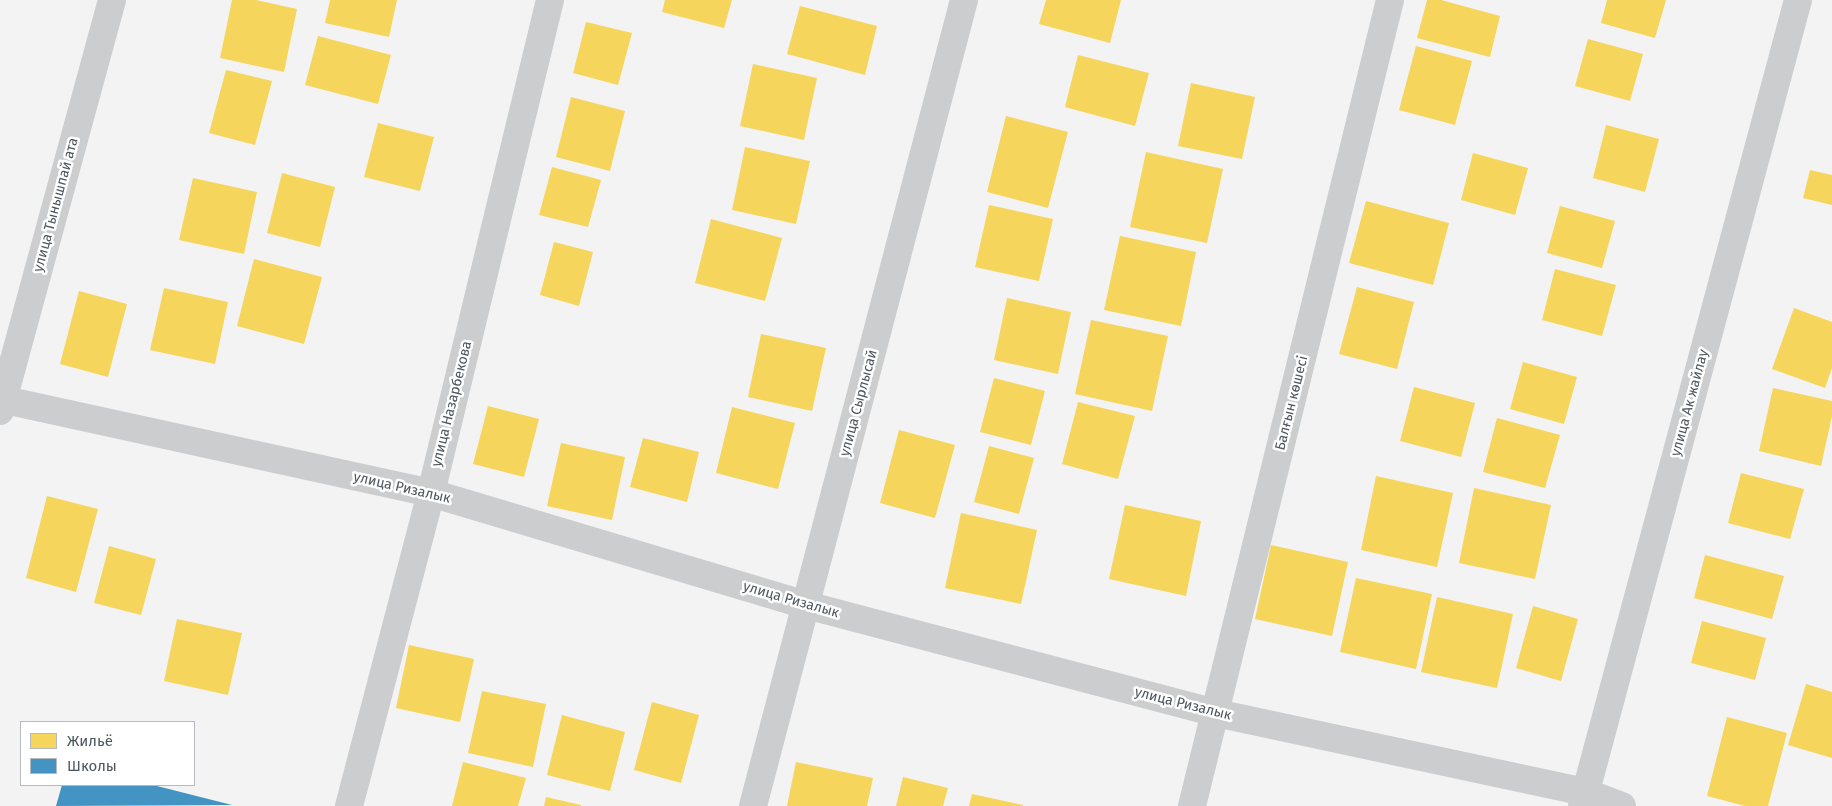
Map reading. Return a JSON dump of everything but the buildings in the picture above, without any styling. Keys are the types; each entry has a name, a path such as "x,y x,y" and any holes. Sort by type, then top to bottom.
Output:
{"street":[{"name":"улица Тынышпай ата","path":"1,403 112,0"},
{"name":"улица Назарбекова","path":"349,806 431,493 550,0"},
{"name":"улица Сырлысай","path":"753,806 964,0"},
{"name":"Балғын көшесі","path":"1192,806 1390,0"},
{"name":"улица Ак жайлау","path":"1583,799 1798,0"},
{"name":"улица Ризалык","path":"1,403 431,493 806,605 1216,713 1583,799 1622,806"}]}
